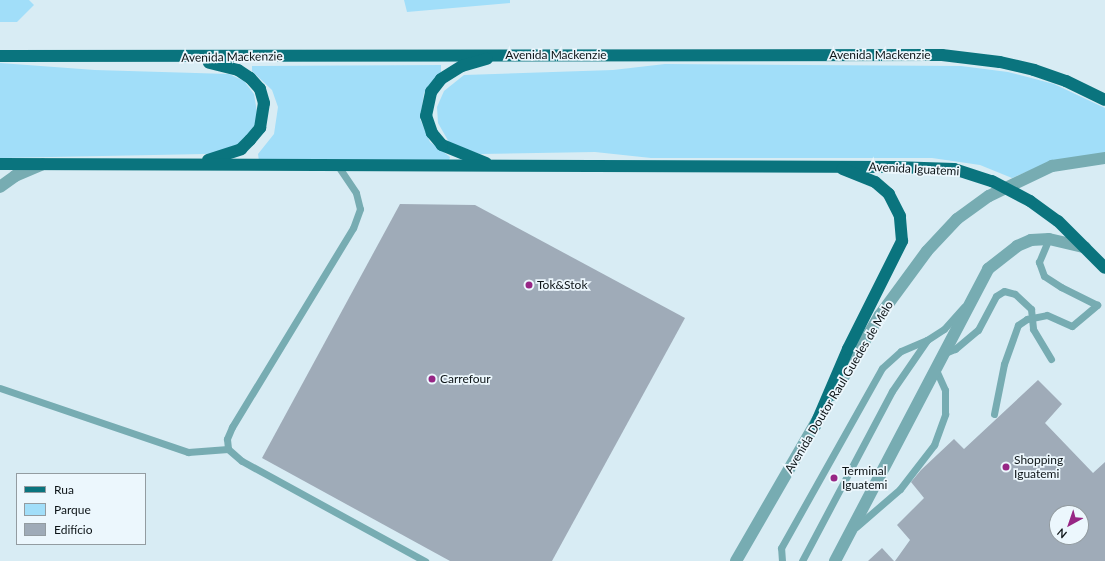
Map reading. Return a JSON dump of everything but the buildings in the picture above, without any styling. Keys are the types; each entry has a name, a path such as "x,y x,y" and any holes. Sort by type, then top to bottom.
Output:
{"main road":[{"name":"Avenida Mackenzie","path":"0,56 178,58 345,54 942,55 1000,62 1034,70 1066,81 1105,100"},
{"path":"498,55 462,66 441,79 431,92 426,116 432,133 442,146 468,158 502,168"},
{"path":"178,58 224,65 238,70 255,84 264,103 260,128 241,149 196,163"},
{"path":"0,164 196,163 502,168 834,166 875,182 889,194 900,216 902,241 848,349 815,426"},
{"name":"Avenida Iguatemi","path":"834,166 954,169 992,181 1030,201 1058,221 1105,268"}],"street":[{"name":"Avenida Doutor Raul Guedes de Melo","path":"736,561 880,315 927,251 957,219 989,196 1052,166 1105,158"},
{"path":"0,187 15,176 44,164"},
{"path":"835,561 970,299 988,269 1002,256 1031,240 1049,239 1084,247"}],"lane":[{"path":"338,166 356,193 360,209 353,228 232,427 227,439 228,449 242,461 425,561"},
{"path":"994,414 1014,330 1022,321 1032,317 1048,315 1072,326 1097,304 1061,287 1044,276 1039,262 1049,239"},
{"path":"942,354 955,349 978,330 1001,292 1012,293 1029,305 1033,329 1051,359"},
{"path":"782,561 781,548 882,368 900,351 927,340 944,329 970,299"},
{"path":"802,561 892,391 927,340"},
{"path":"850,532 900,489 934,445 945,414 946,390 935,368"},
{"path":"0,388 188,452 228,449"}],"green space":[{"path":"0,0 29,0 34,5 17,22 0,22"},
{"path":"404,0 510,0 510,3 407,12"},
{"path":"0,63 95,70 229,74 244,81 254,94 258,118 247,140 225,152 205,154 0,158"},
{"path":"665,64 961,66 1008,72 1054,84 1105,108 1105,155 1048,163 1012,178 980,165 932,158 651,158 595,152 480,154 450,144 438,123 437,107 444,91 464,75 613,70"},
{"path":"441,65 441,72 424,93 420,119 430,142 450,157 449,161 259,161 258,154 274,134 278,107 272,90 252,71 252,66"}],"place":[{"name":"Tok&Stok","path":"529,285"},
{"name":"Carrefour","path":"432,379"},
{"name":"Shopping Iguatemi","path":"1006,467"},
{"name":"Terminal Iguatemi","path":"834,478"}]}
